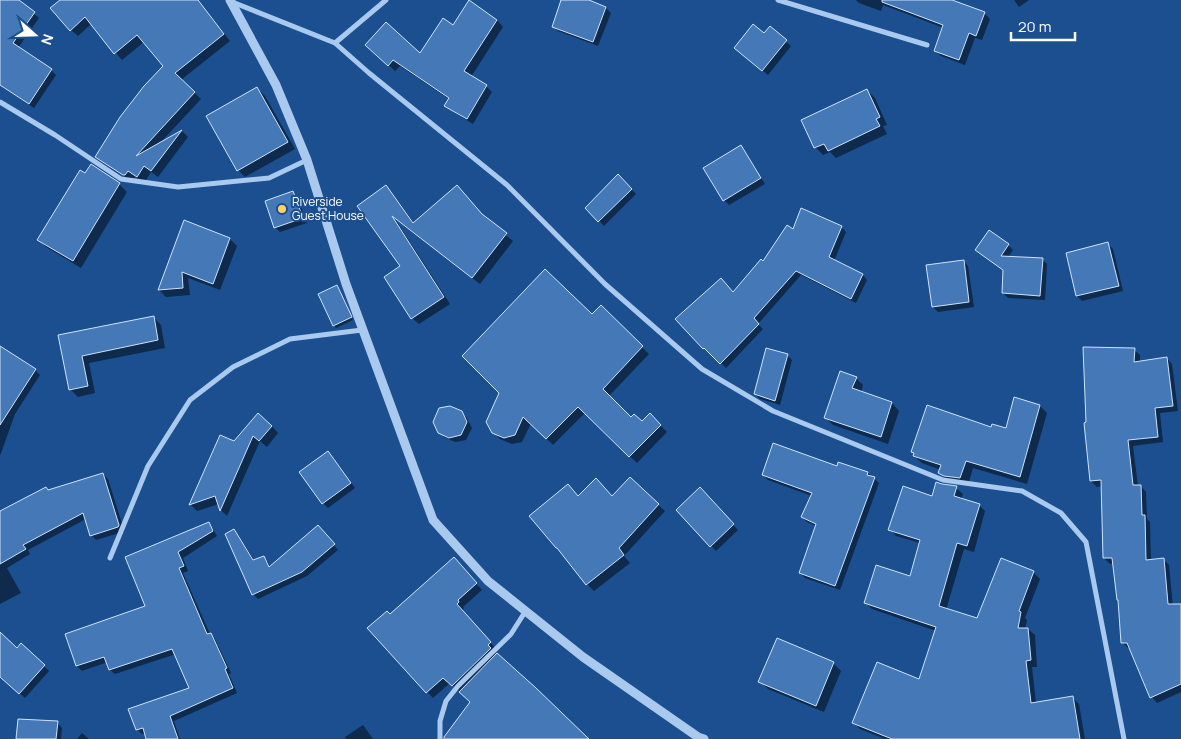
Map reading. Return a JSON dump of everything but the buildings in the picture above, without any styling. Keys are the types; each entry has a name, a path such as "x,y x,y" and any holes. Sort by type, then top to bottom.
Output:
{"street":[{"path":"335,43 386,0"},
{"path":"778,0 927,45"},
{"path":"231,1 335,43 507,185 605,284 702,369 773,411 943,480 1022,491 1061,513 1086,542 1124,739"},
{"path":"231,1 276,85 307,160 362,330 433,520 488,582 584,657 699,738"},
{"path":"0,102 55,135 121,179 178,188 269,178 307,160"},
{"path":"110,558 148,466 190,400 233,367 290,339 362,330"},
{"path":"440,739 440,721 446,701 458,686 511,634 525,612"}],"place":[{"name":"Riverside Guest House","path":"282,209"}]}
